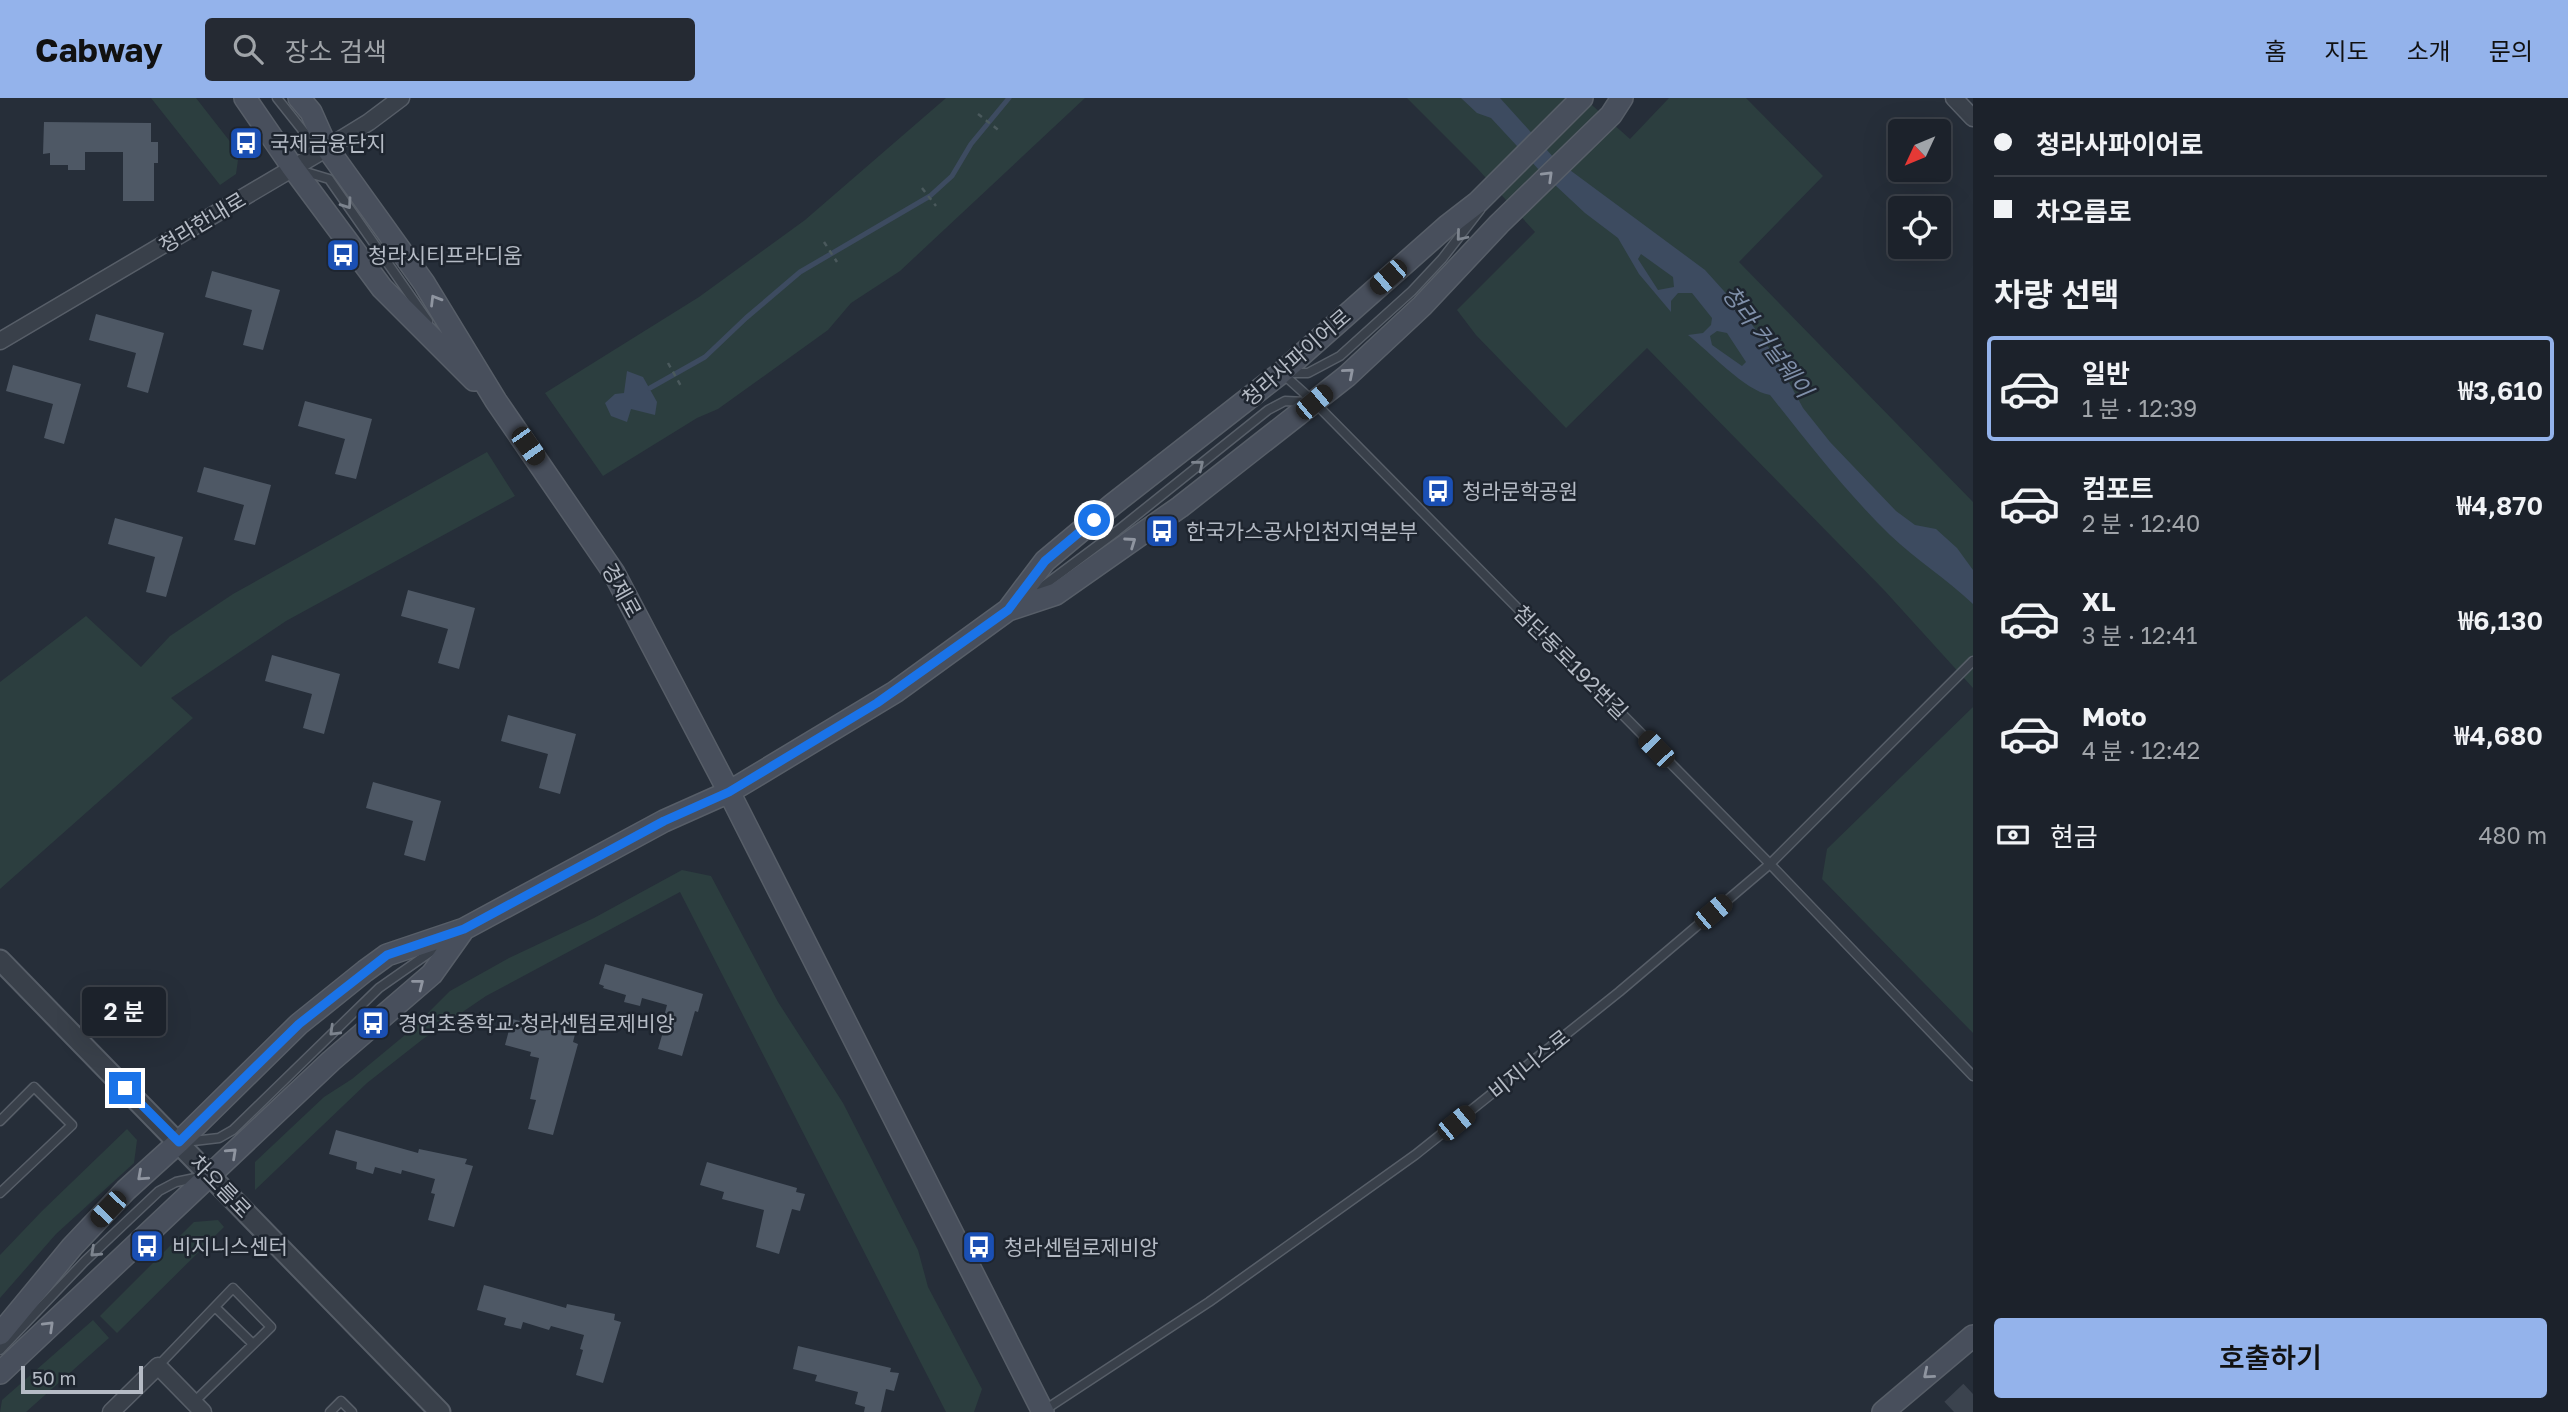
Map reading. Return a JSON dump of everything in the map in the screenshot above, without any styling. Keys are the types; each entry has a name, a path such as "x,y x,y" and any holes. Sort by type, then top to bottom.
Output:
{"main road":[{"name":"경제로","path":"245,98 382,288 496,401"},
{"name":"경제로","path":"299,98 311,112 327,148 424,283 496,401 614,573 729,792 1042,1412"},
{"name":"청라사파이어로","path":"1008,610 1045,561 1281,373 1378,286 1478,202 1582,98"},
{"path":"0,1334 72,1247 126,1190 299,1024 365,971 387,955 464,929 664,821 729,792 895,692 1008,610 1056,594 1180,507 1314,402 1422,306 1616,106"},
{"path":"0,1373 364,1030 432,974 464,929"},
{"path":"1883,1412 1973,1336"}],"street":[{"path":"237,98 262,121"},
{"name":"청라한내로","path":"0,341 327,148 401,98"},
{"path":"1954,98 1973,118"},
{"name":"차오름로","path":"0,960 440,1412"},
{"path":"111,1412 158,1366 199,1409"}],"lane":[{"path":"277,98 304,132 327,148"},
{"path":"1281,373 1308,373 1340,356 1412,291 1442,259 1501,180"},
{"name":"첨단동로192번길","path":"1281,373 1314,402 1770,864 1973,1076"},
{"name":"비지니스로","path":"1042,1412 1209,1302 1415,1155 1619,992 1770,864 1973,661"},
{"path":"179,1142 219,1138 233,1130 379,988 464,929"},
{"path":"0,1121 34,1087 72,1125 0,1193"},
{"path":"0,1350 85,1261 159,1191 176,1182 209,1175"},
{"path":"158,1366 233,1288 271,1326 199,1409"},
{"path":"215,1307 253,1344"},
{"path":"330,1412 341,1401 352,1412"}],"path":[{"path":"978,114 1002,132"},
{"path":"922,188 936,206"},
{"path":"824,242 837,262"},
{"path":"668,363 681,386"}],"shaded area":[{"path":"151,98 196,98 239,153 236,174 220,185"},
{"path":"946,98 1085,98 900,271 851,303 828,330 718,409 697,418 603,476 545,393 699,297 805,220"},
{"path":"1407,98 1584,98 1630,139 1669,98 1746,98 1823,176 1739,262 1973,502 1973,688 1884,590 1647,348 1566,428 1476,335 1457,310 1535,232 1476,167"},
{"path":"487,452 515,496 286,621 171,698 193,718 0,889 0,682 86,616 141,667 170,636 233,594"},
{"path":"1973,707 1973,1033 1822,879 1827,849"},
{"path":"682,870 711,876 778,1002 843,1103 918,1250 928,1287 982,1389 974,1412 946,1412 680,892 486,996 423,1039 367,1083 255,1190 255,1162 324,1097 352,1079 411,1030 450,991"},
{"path":"127,1129 137,1140 134,1163 56,1234 0,1298 0,1255"},
{"path":"218,1220 224,1227 117,1333 100,1316 194,1222"},
{"path":"93,1320 109,1338 26,1412 0,1412 2,1400"}],"water":[{"path":"1461,98 1500,98 1555,159 1705,270 1742,311 1774,355 1803,408 1830,442 1896,511 1915,525 1936,529 1957,548 1973,570 1973,604 1874,519 1770,395 1760,392 1739,378 1688,335 1703,333 1711,325 1712,318 1692,293 1678,293 1671,301 1671,312 1639,274 1618,238 1585,213 1540,171 1491,118 1477,113","holes":["1641,254 1673,277 1674,287 1658,290 1638,259","1717,331 1727,333 1746,362 1742,366 1712,345 1710,336"]},
{"path":"627,371 643,377 657,402 655,415 631,409 627,422 611,416 605,403 615,394 624,393"}],"building":[{"path":"44,122 151,123 151,142 158,142 158,163 154,163 154,201 123,201 123,152 85,152 85,170 68,170 68,165 50,165 50,153 43,154"},
{"path":"212,271 280,290 263,350 243,345 252,310 205,297"},
{"path":"96,314 164,333 148,393 127,387 136,353 89,340"},
{"path":"13,365 81,384 64,444 44,438 53,404 6,391"},
{"path":"305,401 372,419 356,479 335,474 345,439 298,426"},
{"path":"204,467 271,485 255,545 234,540 244,505 197,492"},
{"path":"115,518 183,537 166,597 146,592 155,557 108,544"},
{"path":"408,590 475,608 459,669 438,663 448,629 401,616"},
{"path":"272,655 340,674 324,734 303,728 312,694 265,681"},
{"path":"508,715 576,734 560,794 539,788 548,754 501,741"},
{"path":"373,782 441,801 425,861 404,855 413,821 366,808"},
{"path":"605,964 703,994 698,1012 695,1011 682,1056 658,1049 667,1005 642,998 640,1006 624,1002 626,995 603,988 604,986 599,984"},
{"path":"512,1019 575,1034 573,1042 578,1044 553,1135 528,1129 536,1100 530,1099 539,1058 530,1056 531,1052 505,1045"},
{"path":"336,1130 418,1153 419,1149 467,1159 465,1164 473,1166 454,1227 428,1220 435,1194 431,1193 435,1179 402,1170 401,1174 375,1167 373,1174 356,1169 357,1162 329,1154"},
{"path":"707,1162 797,1188 796,1192 805,1194 800,1211 792,1209 779,1254 756,1247 764,1210 722,1199 724,1192 700,1185"},
{"path":"484,1285 566,1308 567,1304 615,1314 614,1320 621,1322 603,1383 576,1375 584,1335 551,1326 549,1330 523,1322 521,1329 504,1325 506,1318 477,1310"},
{"path":"798,1346 891,1368 890,1372 899,1373 894,1391 886,1389 881,1412 864,1412 865,1407 855,1404 858,1392 815,1381 817,1375 793,1369"}],"waterway":[{"path":"650,388 705,357 800,272 930,196 952,176 971,144 1009,98"}],"tunnel":[{"path":"1954,1412 1973,1394"}],"place":[{"name":"국제금융단지","path":"246,143"},
{"name":"청라시티프라디움","path":"343,255"},
{"name":"청라문학공원","path":"1438,491"},
{"name":"한국가스공사인천지역본부","path":"1162,531"},
{"name":"경연초중학교·청라센텀로제비앙","path":"373,1023"},
{"name":"비지니스센터","path":"147,1246"},
{"name":"청라센텀로제비앙","path":"979,1247"}],"route":[{"path":"125,1088 179,1142 299,1024 387,955 464,929 664,821 729,792 895,692 1008,610 1045,561 1094,520"}],"water label":[{"name":"청라 커널웨이","path":"1768,341"}]}
